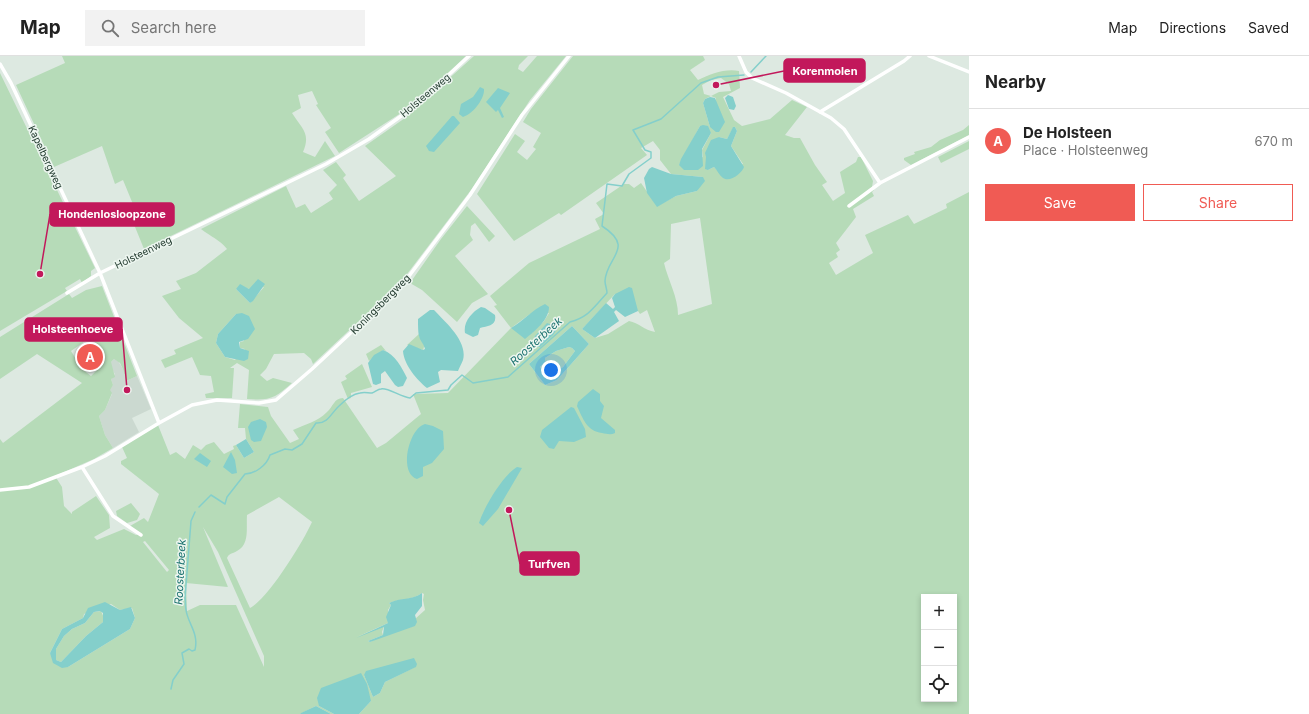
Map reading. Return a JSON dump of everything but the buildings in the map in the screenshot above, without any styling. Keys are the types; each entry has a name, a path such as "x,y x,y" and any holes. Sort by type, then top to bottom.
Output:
{"street":[{"name":"Holsteenweg","path":"67,293 100,273 326,164 369,139 415,106 469,56"},
{"name":"Koningsbergweg","path":"158,423 192,405 203,402 217,400 268,403 276,400 312,369 403,284 470,195 522,115 569,56"},
{"path":"739,56 746,72 752,78 775,87 820,112 844,129 880,183"},
{"path":"820,112 904,62 910,56"},
{"path":"929,56 969,72"},
{"name":"Kapelbergweg","path":"0,64 11,83 100,273"},
{"path":"849,206 880,183 969,138"},
{"path":"0,490 29,487 82,467 105,456 158,423 100,273"},
{"path":"82,467 113,516 141,535"}],"shaded area":[{"path":"114,359 118,361 123,369 126,381 137,376 151,409 132,418 139,432 113,448 105,435 99,416 105,410 112,394 109,390 113,385 111,379 115,374 111,368 111,362"}],"green space":[{"path":"62,56 466,56 415,104 339,153 325,132 331,128 316,105 318,104 312,91 298,95 301,108 292,113 302,127 306,136 303,152 315,157 325,141 335,156 144,249 131,217 137,214 123,180 115,184 102,146 54,167 16,85 65,63"},
{"path":"474,56 528,56 519,65 518,69 523,72 537,56 566,56 530,100 471,190 401,282 313,364 311,359 304,353 274,354 266,369 260,375 267,381 273,378 292,383 281,392 267,399 247,399 249,370 237,363 230,368 234,368 232,398 206,398 205,394 214,392 211,376 200,375 192,357 165,368 161,360 176,354 174,350 203,338 179,318 162,296 181,289 176,281 196,273 227,249 218,240 201,229 286,186 296,208 305,204 311,213 333,199 329,193 337,185 323,170 336,162 346,175 343,178 359,201 396,176 365,146 405,118","holes":["244,287 249,289 264,287 250,303 236,289","236,314 244,341 240,342 240,348 245,349 235,360 225,357 216,343 218,334"]},
{"path":"573,56 703,56 705,60 690,70 698,80 723,71 739,71 740,88 723,97 734,120 742,126 770,119 792,100 807,107 785,135 800,138 815,165 827,182 822,185 833,201 845,193 840,172 856,162 858,157 861,157 873,181 872,187 874,190 872,192 874,196 853,209 856,217 836,243 840,250 836,253 838,257 829,263 836,275 873,253 865,235 908,215 914,224 947,208 946,204 969,192 969,714 359,714 371,701 319,706 334,714 331,714 316,706 300,714 0,714 0,439 3,443 82,383 37,354 0,379 0,337 69,294 72,298 86,290 102,286 137,376 126,381 120,363 114,359 111,362 115,377 111,379 113,385 110,390 112,393 105,410 99,416 105,435 113,448 94,459 55,476 62,487 64,506 72,514 72,512 96,496 109,515 110,528 94,537 97,540 124,529 136,535 140,534 130,526 144,518 148,522 159,494 121,464 121,461 127,458 122,447 158,425 170,455 176,452 185,459 193,445 201,450 206,445 214,442 224,454 234,449 233,446 236,445 244,458 254,452 246,439 245,428 238,428 240,404 268,407 271,416 290,443 299,439 293,430 319,418 329,410 338,399 343,398 377,448 386,443 421,414 413,394 448,393 511,328 494,306 497,305 490,296 529,263 600,229 595,219 604,214 596,203 624,184 629,184 634,188 641,183 657,206 676,196 697,191 703,177 671,174 660,160 660,150 653,141 641,148 647,155 561,215 559,213 514,241 477,194 515,134 525,141 517,152 527,160 536,149 533,147 541,133 523,122 531,109","holes":["721,78 729,84 731,91 719,92 711,96 704,94 702,85 711,80","711,96 716,98 710,127 703,103 705,99","700,126 711,133 702,150 703,157 679,165","735,127 737,131 731,146 743,164 718,171 714,167 708,170 706,157 719,137 727,139","700,218 712,304 678,315 675,295 664,263 670,259 671,224","615,294 640,314 647,310 655,332 629,321 608,334 595,338 582,329","549,313 544,321 532,333 511,328 530,314","572,326 589,344 557,380 545,385 529,364","88,339 96,343 100,348 102,352 103,364 91,376 82,369 71,351","279,497 312,522 293,556 275,582 266,594 250,608 227,558 230,554 241,548 246,540 247,515","203,527 218,552 264,656 264,667 236,605 200,605 187,611 186,583 228,587","145,541 169,570 167,572 143,542","422,593 424,594 423,600 425,610 415,619 370,642 368,641 383,635 382,632 384,626 357,637 388,623 388,610 391,605 389,603 418,596","111,604 120,610 132,608 135,618 130,629 68,667 60,665 50,653 62,629 83,618 84,614","415,667 385,682 380,693 373,697 364,675"]},
{"path":"0,73 95,268 91,271 91,276 82,283 80,279 65,288 67,291 0,331"},
{"path":"969,125 969,135 911,165 904,160 904,158 915,154 914,152 931,147 940,140 963,130"},
{"path":"969,141 969,149 941,163 938,157"},
{"path":"467,206 495,236 489,242 475,223 471,226 470,235 473,240 455,256 488,294 472,303 457,322 422,290 410,283 441,239"},
{"path":"420,327 419,336 425,347 423,350 407,345 419,334"},
{"path":"381,345 386,351 383,350 369,361 366,354"},
{"path":"569,347 575,351 563,367 547,379 540,367 545,362 545,358 556,351"},
{"path":"362,364 372,387 351,393 351,398 348,399 341,382 347,379 345,376"},
{"path":"131,503 140,514 137,520 127,523 117,516 116,511"},
{"path":"101,611 104,618 103,622 86,636 61,662 56,660 56,649 64,636 72,629 85,623 94,612"}],"water":[{"path":"480,87 484,89 484,93 480,102 474,110 467,116 463,117 459,114 461,104 473,97"},
{"path":"498,88 510,93 500,108 504,117 502,118 498,110 496,112 486,102"},
{"path":"728,95 733,97 736,106 734,110 729,109 725,98"},
{"path":"710,97 715,98 725,122 719,132 716,132 710,127 703,103 705,99"},
{"path":"452,116 454,116 460,123 434,152 429,151 426,146"},
{"path":"700,126 708,126 711,133 702,149 703,166 698,170 684,170 679,165 681,159"},
{"path":"733,127 735,127 737,131 731,146 744,167 735,177 726,179 722,177 714,167 708,170 705,169 705,153 711,140 719,137 727,139"},
{"path":"652,167 671,174 703,177 705,181 697,191 676,196 657,207 647,193 644,178 649,169"},
{"path":"258,279 265,284 250,303 236,289 240,284 249,289"},
{"path":"629,287 632,288 638,311 625,317 616,310 614,312 619,321 595,338 582,329 606,303 613,309 615,307 612,298 615,294"},
{"path":"545,304 549,307 547,316 541,325 525,339 511,328 536,309"},
{"path":"481,307 495,315 495,321 489,326 480,328 478,335 473,337 465,333 465,325 471,315"},
{"path":"430,310 434,310 454,332 459,339 464,353 463,360 458,371 441,370 438,372 440,382 427,388 419,381 408,367 403,351 409,344 423,350 425,349 419,336 418,319"},
{"path":"242,313 249,316 255,329 248,339 239,342 240,348 249,351 248,359 244,361 225,357 216,343 218,334 236,314"},
{"path":"547,323 555,326 557,329 553,335 540,347 535,347 532,342 535,336"},
{"path":"572,326 589,344 557,380 545,385 529,364","holes":["569,347 575,351 563,367 547,378 540,367 545,362 545,358 556,351"]},
{"path":"383,350 395,358 403,370 407,378 403,386 398,387 395,385 385,371 381,374 381,383 376,385 373,384 368,363 374,355"},
{"path":"593,389 600,394 600,401 604,406 601,418 615,430 615,433 607,434 593,430 586,424 581,415 577,406 578,402"},
{"path":"571,407 574,408 585,429 586,437 574,442 559,441 554,449 549,448 540,437 542,430"},
{"path":"260,419 266,422 267,427 261,441 254,442 251,440 248,427 251,422"},
{"path":"425,424 443,431 444,449 432,463 423,467 423,476 417,479 411,475 408,468 408,451 414,433 419,427"},
{"path":"246,439 254,452 244,458 236,445"},
{"path":"231,452 235,460 237,473 232,474 223,467"},
{"path":"200,453 211,461 207,467 194,459"},
{"path":"517,467 522,468 498,509 483,526 479,523 481,516 490,500 500,484"},
{"path":"422,593 422,606 415,615 417,622 415,626 370,642 368,641 383,635 384,627 356,638 388,623 386,617 391,605 389,603 414,597"},
{"path":"105,602 120,610 131,607 135,618 130,629 68,667 62,668 53,663 50,653 62,629 83,618 88,608","holes":["100,611 103,613 103,622 86,636 61,662 56,660 56,649 64,636 72,629 85,623 94,612"]},
{"path":"414,658 417,664 416,667 385,682 380,693 373,697 364,675 366,671"},
{"path":"361,673 367,684 371,701 359,714 334,714 319,706 317,698 321,688"},
{"path":"316,706 331,714 300,714 301,713"}],"waterway":[{"name":"Roosterbeek","path":"751,72 766,56"},
{"name":"Roosterbeek","path":"199,507 211,495 225,504 227,497 245,474 249,474 260,468 270,455 285,449 292,450 302,444 316,423 324,422 341,404 354,395 372,393 379,389 384,389 410,398 416,393 448,390 451,385 462,375 473,383 508,377 570,322 577,320 591,311 607,293 605,281 610,265 617,253 618,247 617,240 602,226 607,184 622,186 629,174 651,158 651,152 645,150 633,130 661,119 701,83 718,77 744,75"},
{"name":"Roosterbeek","path":"171,689 173,680 184,664 182,653 189,649 192,651 195,650 196,644 196,639 187,615 185,598 191,521 195,512"}],"place":[{"name":"Korenmolen","path":"716,85"},
{"name":"Hondenlosloopzone","path":"40,274"},
{"name":"De Holsteen","path":"90,357"},
{"name":"Holsteenhoeve","path":"127,390"},
{"name":"Turfven","path":"509,510"}]}
